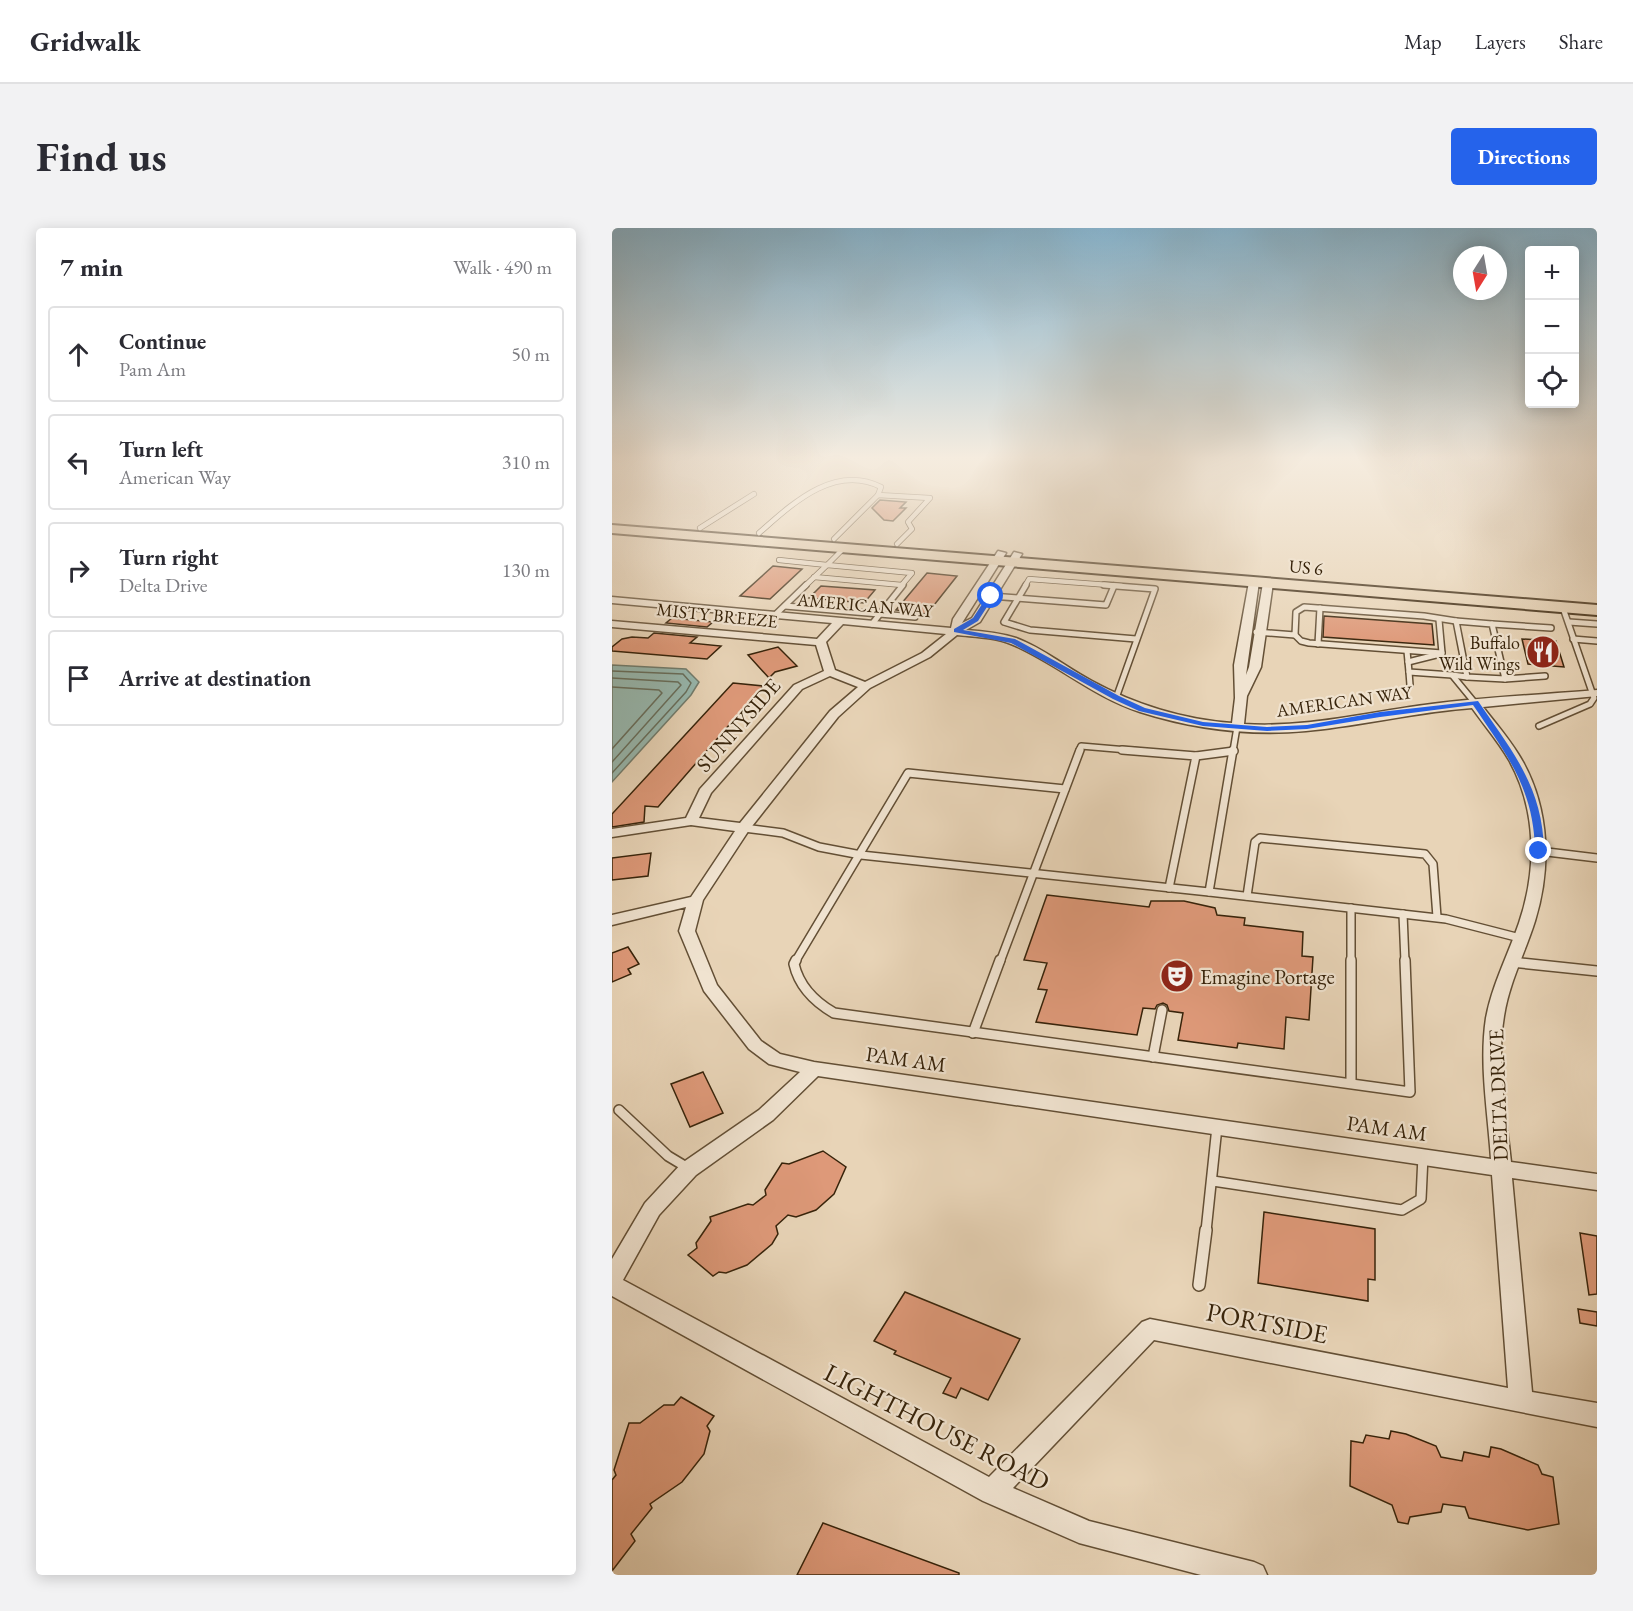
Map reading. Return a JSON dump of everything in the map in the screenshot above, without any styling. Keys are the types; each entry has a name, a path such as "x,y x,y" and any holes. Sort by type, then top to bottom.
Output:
{"main road":[{"name":"US 6","path":"612,521 759,533 839,544 897,544 1007,558 1566,615 1597,610"},
{"name":"US 6","path":"612,529 1597,601"}],"street":[{"name":"PAM AM","path":"1007,558 991,596 976,620 956,631 926,655 866,686 834,714 744,828 696,900 687,931 710,987 754,1045 775,1059 814,1069 1597,1182"},
{"name":"PAM AM","path":"956,631 958,618 1007,558"},
{"path":"1237,727 1241,698 1240,665 1246,631 1262,583"},
{"path":"1241,698 1255,667 1260,632 1262,583"},
{"name":"AMERICAN WAY","path":"612,600 956,631 1013,641 1142,710 1203,724 1267,729 1307,727 1380,714 1595,693"},
{"path":"840,621 820,642 830,672 866,686"},
{"name":"MISTY BREEZE","path":"612,624 820,642"},
{"name":"SUNNYSIDE","path":"691,821 705,792 798,687 830,672"},
{"name":"DELTA DRIVE","path":"1475,703 1520,769 1532,798 1539,829 1537,881 1531,909 1511,962 1496,1013 1492,1053 1521,1402"},
{"path":"612,833 691,821 744,828"},
{"path":"612,920 696,900"},
{"path":"612,1279 652,1209 689,1168 766,1115 814,1069"},
{"name":"LIGHTHOUSE ROAD","path":"612,1285 992,1492 1088,1534 1254,1575"},
{"name":"PORTSIDE","path":"992,1492 1150,1329 1597,1415"}],"lane":[{"path":"700,528 712,520"},
{"path":"759,533 775,520"},
{"path":"775,615 827,565 839,544 858,520"},
{"path":"897,544 912,529 908,522 910,520"},
{"path":"779,560 912,573 872,624"},
{"path":"814,578 902,585"},
{"path":"1116,698 1155,589 1029,579 1004,622 1029,630 1136,639"},
{"path":"991,596 1106,605 1114,586"},
{"path":"785,606 915,617"},
{"path":"1295,635 1296,612 1300,608 1424,616 1439,620 1551,628"},
{"path":"1318,644 1320,608"},
{"path":"1566,615 1597,624"},
{"path":"1539,726 1590,704 1594,698 1595,693 1573,639 1566,615"},
{"path":"1439,620 1442,653"},
{"path":"1456,621 1467,676"},
{"path":"1492,624 1505,679"},
{"path":"1246,631 1295,635 1301,641 1318,644 1442,653"},
{"path":"1573,639 1597,641"},
{"path":"1407,651 1410,685"},
{"path":"1408,662 1442,653"},
{"path":"1409,672 1505,679 1545,676"},
{"path":"1452,675 1475,703"},
{"path":"1588,678 1597,679"},
{"path":"1209,892 1237,727"},
{"path":"974,1033 1081,746 1196,756 1234,751"},
{"path":"1169,888 1196,756"},
{"path":"1065,789 908,773 794,964 795,974 823,1007 834,1013 1410,1092 1403,914"},
{"path":"744,828 783,833 819,846 861,855 1437,917 1480,926 1520,938"},
{"path":"1247,896 1255,842 1260,838 1425,854 1433,864 1437,917"},
{"path":"1539,851 1597,858"},
{"path":"1351,908 1351,1083"},
{"path":"1511,962 1597,971"},
{"path":"1153,1057 1162,1010"},
{"path":"619,1110 668,1156 689,1168"},
{"path":"1199,1285 1213,1181 1217,1127"},
{"path":"1213,1181 1402,1210 1421,1199 1423,1156"}],"water":[{"path":"612,665 686,669 699,682 691,695 612,782"}],"building":[{"path":"773,566 802,569 770,599 740,596"},
{"path":"927,573 957,576 927,614 896,610"},
{"path":"821,586 875,590 864,603 809,598"},
{"path":"1324,616 1432,624 1434,645 1323,637"},
{"path":"672,618 713,622 707,627 666,623"},
{"path":"654,633 697,637 690,643 721,646 707,659 612,651 612,647 622,639 648,638"},
{"name":"Buffalo Wild Wings","path":"1541,637 1556,641 1564,667 1528,664 1522,639 1540,640"},
{"path":"778,647 797,666 775,672 769,678 748,655"},
{"path":"733,683 763,686 658,807 645,806 644,822 612,827 612,814"},
{"path":"651,853 648,876 612,880 612,858"},
{"name":"Emagine Portage","path":"1047,895 1149,907 1151,901 1184,901 1215,908 1217,915 1245,918 1244,925 1303,932 1302,956 1313,957 1309,1020 1286,1017 1284,1049 1238,1043 1237,1048 1178,1040 1183,1013 1169,1011 1167,1005 1163,1003 1157,1005 1155,1009 1143,1008 1137,1035 1036,1022 1047,990 1038,989 1047,963 1024,960"},
{"path":"628,947 639,964 628,969 631,974 612,982 612,953"},
{"path":"703,1072 723,1113 690,1127 671,1084"},
{"path":"823,1151 846,1167 834,1194 816,1210 796,1217 788,1215 776,1226 778,1234 772,1244 747,1265 726,1273 719,1272 713,1276 688,1255 697,1248 696,1243 711,1221 710,1217 748,1204 753,1205 766,1195 765,1190 782,1163 789,1164"},
{"path":"1264,1212 1375,1229 1375,1280 1368,1279 1368,1301 1258,1283"},
{"path":"1580,1233 1597,1236 1597,1294 1589,1295"},
{"path":"905,1292 1020,1339 988,1400 961,1388 956,1398 943,1393 951,1378 894,1354 896,1351 874,1341"},
{"path":"1578,1309 1597,1312 1597,1326 1580,1323"},
{"path":"681,1397 714,1416 707,1426 710,1431 704,1454 682,1482 650,1504 652,1508 631,1534 635,1541 612,1571 612,1480 616,1475 614,1470 629,1423 640,1423 664,1405 674,1405"},
{"path":"1391,1431 1406,1434 1436,1446 1441,1457 1462,1461 1464,1452 1489,1457 1491,1447 1538,1465 1542,1474 1553,1477 1559,1524 1528,1530 1469,1518 1465,1507 1443,1504 1441,1512 1410,1517 1408,1524 1398,1522 1392,1505 1350,1486 1351,1441 1363,1443 1366,1435 1389,1439"},
{"path":"823,1523 959,1573 959,1575 797,1575"}],"place":[{"name":"Buffalo Wild Wings","path":"1543,652"},
{"name":"Emagine Portage","path":"1177,976"}],"route":[{"path":"991,596 976,620 956,631 991,635 1013,641 1116,698 1142,710 1168,717 1203,724 1267,729 1307,727 1380,714 1475,703 1520,769 1532,798 1539,829 1539,851"}]}
